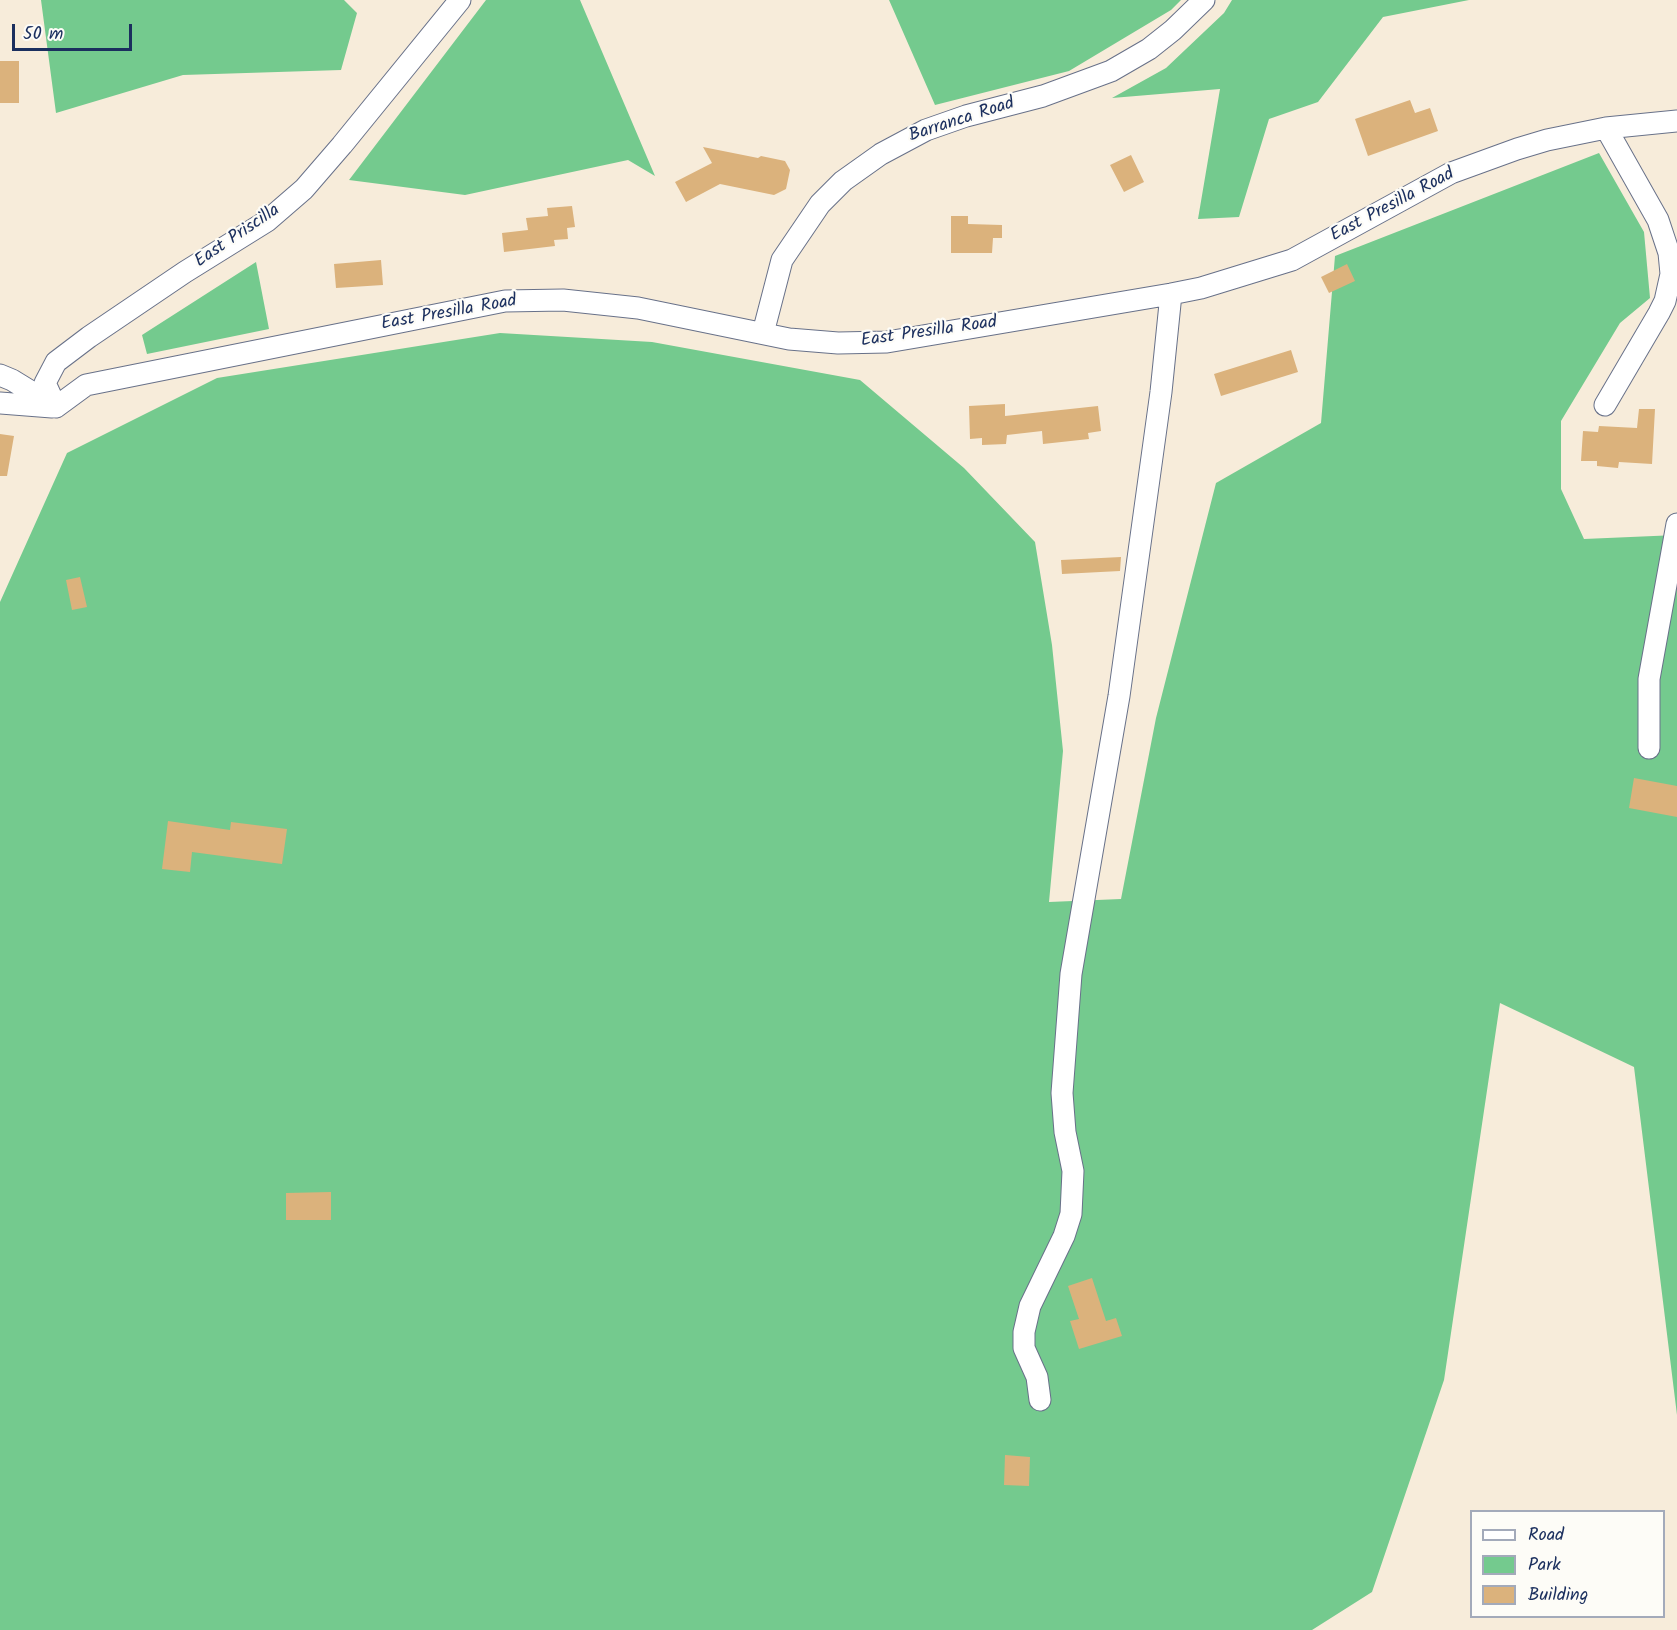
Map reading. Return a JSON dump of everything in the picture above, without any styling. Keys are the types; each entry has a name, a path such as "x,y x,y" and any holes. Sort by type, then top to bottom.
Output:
{"street":[{"name":"East Priscilla","path":"56,407 45,383 56,362 89,337 267,221 304,189 460,0"},
{"name":"Barranca Road","path":"763,333 782,260 820,204 843,181 881,154 926,130 966,116 1043,96 1111,71 1149,49 1204,0"},
{"name":"East Presilla Road","path":"56,407 86,385 505,301 563,300 638,308 789,339 838,343 886,342 1171,294 1260,271 1292,260 1451,173 1547,140 1606,128 1677,121"},
{"path":"1605,405 1659,314 1665,301 1671,274 1670,254 1658,220 1606,128"},
{"path":"1040,1400 1037,1377 1024,1348 1024,1332 1030,1306 1064,1236 1071,1214 1073,1171 1065,1132 1062,1093 1071,974 1119,696 1161,392 1171,294"},
{"path":"0,375 56,407"},
{"path":"0,403 56,407"},
{"path":"1649,748 1649,679 1677,524"}],"green space":[{"path":"41,0 344,0 357,13 341,70 183,75 56,113"},
{"path":"486,0 580,0 655,176 628,160 465,195 349,180"},
{"path":"889,0 1181,0 1171,10 1069,71 935,105"},
{"path":"1232,0 1469,0 1383,17 1318,102 1269,119 1239,217 1198,219 1220,89 1112,98 1166,68 1224,13"},
{"path":"1599,153 1644,232 1650,298 1620,323 1561,421 1561,489 1584,539 1677,535 1677,1415 1634,1067 1500,1003 1444,1380 1372,1592 1312,1630 0,1630 0,602 67,453 217,378 500,333 652,342 860,380 964,468 1035,542 1052,645 1063,751 1049,902 1121,899 1156,718 1216,483 1321,423 1335,256"},
{"path":"256,262 269,329 147,354 142,335"}],"building":[{"path":"0,61 19,61 19,103 0,103"},
{"path":"1410,100 1415,113 1430,108 1438,131 1368,156 1355,119"},
{"path":"703,147 785,161 790,170 786,189 774,195 720,184 686,202 675,182 712,163"},
{"path":"1131,155 1144,182 1124,192 1110,165"},
{"path":"572,206 575,227 567,228 568,239 554,240 555,246 504,252 502,233 528,230 526,218 548,216 547,208"},
{"path":"951,216 968,216 968,224 1002,225 1002,238 993,238 992,253 951,253"},
{"path":"381,260 383,285 336,288 334,264"},
{"path":"1347,264 1355,281 1329,293 1321,277"},
{"path":"1291,350 1298,372 1221,396 1214,374"},
{"path":"1005,404 1005,416 1098,406 1101,431 1088,433 1089,439 1043,444 1042,431 1007,435 1006,444 982,445 982,438 970,439 969,406"},
{"path":"1639,409 1655,409 1652,464 1619,462 1618,468 1597,466 1597,461 1581,461 1583,431 1598,432 1599,426 1637,428"},
{"path":"0,434 14,436 7,476 0,476"},
{"path":"1121,557 1120,571 1062,574 1061,560"},
{"path":"80,577 87,607 72,610 66,580"},
{"path":"1634,778 1677,786 1677,817 1629,808"},
{"path":"168,821 230,830 231,822 287,829 282,864 192,852 190,872 162,869"},
{"path":"331,1192 331,1220 286,1220 286,1193"},
{"path":"1092,1278 1106,1321 1116,1318 1122,1336 1079,1349 1070,1321 1079,1319 1068,1286"},
{"path":"1005,1455 1030,1457 1029,1486 1004,1485"}]}
